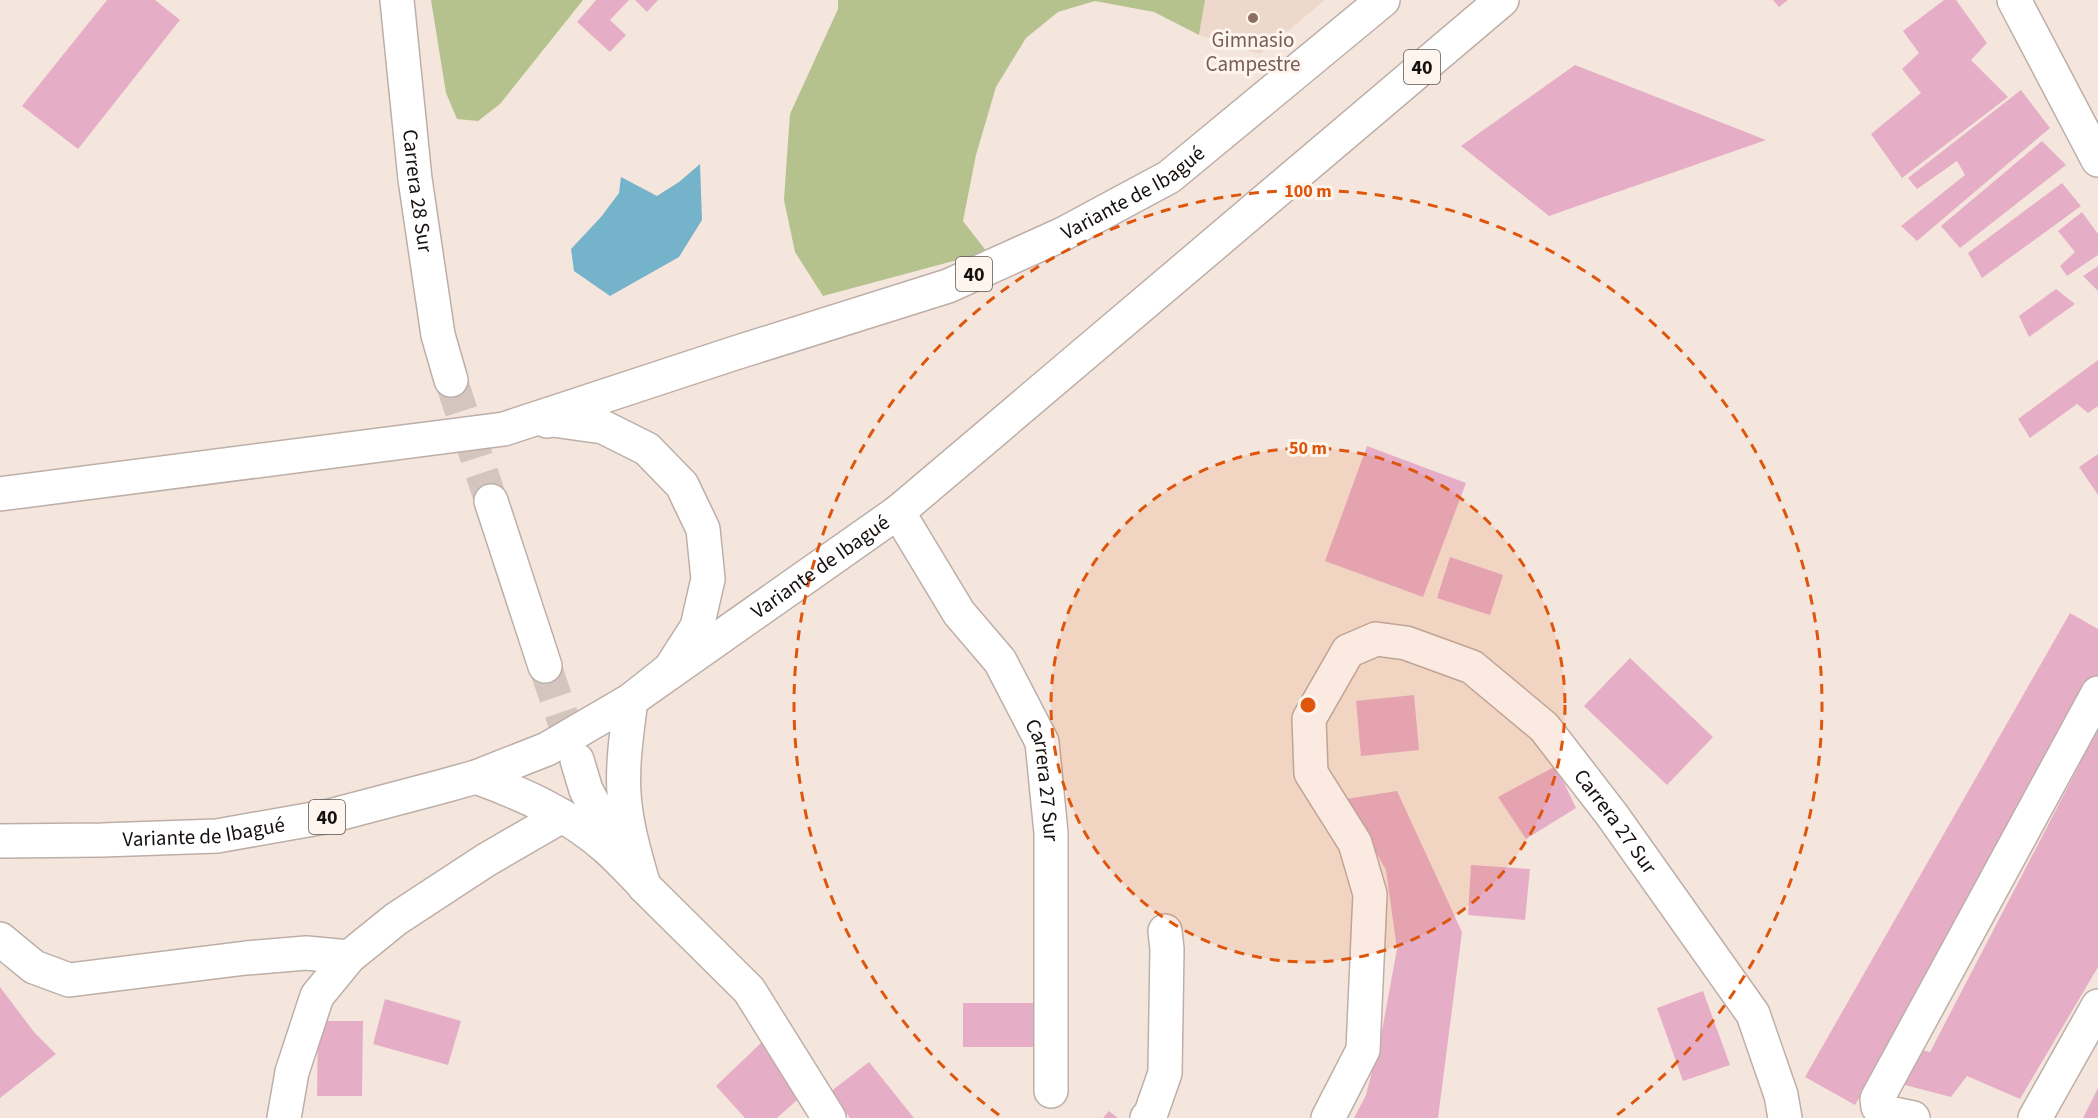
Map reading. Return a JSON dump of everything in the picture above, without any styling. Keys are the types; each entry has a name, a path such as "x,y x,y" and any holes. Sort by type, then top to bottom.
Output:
{"main road":[{"name":"Carrera 28 Sur","path":"397,0 422,224 438,334 451,380"},
{"name":"Variante de Ibagué","path":"0,494 504,429 948,286 1063,234 1169,177 1383,0"},
{"name":"Variante de Ibagué","path":"0,841 218,836 330,816 476,777 547,749 632,700 898,512 1502,0"},
{"path":"2014,0 2098,160"},
{"path":"504,429 553,420 603,427 647,449 682,484 703,529 708,579 697,627 670,669 632,700 625,747 624,794 631,840 644,886"},
{"path":"491,501 545,666"},
{"name":"Carrera 27 Sur","path":"898,512 959,613 1000,661 1042,742 1051,833 1051,1091"},
{"name":"Carrera 27 Sur","path":"1328,1118 1363,1050 1370,894 1355,843 1311,773 1309,719 1348,651 1376,639 1406,643 1472,668 1544,727 1612,815 1753,1014 1781,1095 1785,1118"},
{"path":"1913,1118 1884,1112 1878,1107 1877,1099 2098,693"},
{"path":"577,760 589,798 616,846 644,886"},
{"path":"476,777 521,794 562,816 606,848 750,990 829,1118"},
{"path":"284,1118 292,1072 317,996 349,957 406,912 486,860 562,816"},
{"path":"1147,1118 1151,1113 1165,1073 1167,949 1165,931"},
{"path":"0,939 34,967 69,980 246,958 306,953 349,957"},
{"path":"2034,1118 2098,1006"}],"shaded area":[{"name":"Gimnasio Campestre","path":"1205,0 1325,0 1260,54 1199,35"}],"green space":[{"path":"431,0 583,0 500,104 478,121 457,119 446,93"},
{"path":"838,0 1205,0 1199,35 1154,12 1095,1 1058,12 1026,38 996,87 976,155 963,221 987,252 823,296 795,252 784,200 790,114 838,9"}],"water":[{"path":"700,164 702,220 679,257 610,296 574,271 571,249 601,217 619,193 621,177 657,196 679,182"}],"building":[{"path":"107,0 155,0 180,20 78,149 22,106"},
{"path":"596,0 629,0 610,20 626,35 610,52 577,22"},
{"path":"635,0 658,0 647,12"},
{"path":"1773,0 1788,0 1779,7"},
{"path":"1944,0 1956,0 1987,43 1971,60 2008,97 1902,178 1871,134 1921,93 1902,69 1919,53 1903,31"},
{"path":"1575,65 1766,140 1549,216 1461,146"},
{"path":"2021,90 2050,128 1917,241 1901,226 1965,175 1957,161 1917,189 1908,178"},
{"path":"2042,141 2066,165 1960,248 1941,226"},
{"path":"2062,183 2081,206 1982,278 1968,253"},
{"path":"2082,212 2098,234 2098,255 2067,276 2060,266 2075,252 2058,231"},
{"path":"2098,266 2098,291 2083,276"},
{"path":"2056,289 2075,304 2029,337 2019,316"},
{"path":"2098,360 2098,406 2088,413 2077,404 2030,438 2018,419"},
{"path":"1367,446 1466,483 1423,597 1325,561"},
{"path":"2098,454 2098,495 2079,467"},
{"path":"1450,557 1503,575 1490,615 1437,598"},
{"path":"2070,613 2098,629 2098,679 1855,1105 1805,1077"},
{"path":"1630,658 1713,737 1667,785 1584,706"},
{"path":"1414,695 1419,750 1361,756 1356,701"},
{"path":"2098,729 2098,967 2020,1099 1967,1076 1951,1097 1901,1084 1917,1049 1930,1052"},
{"path":"1556,766 1576,808 1526,839 1498,797"},
{"path":"1397,791 1462,932 1438,1118 1354,1118 1366,1095 1381,1036 1397,949 1386,870 1346,799"},
{"path":"1471,865 1530,869 1525,920 1468,915"},
{"path":"0,987 34,1032 56,1054 0,1098"},
{"path":"1703,991 1730,1065 1683,1081 1657,1008"},
{"path":"385,999 461,1021 448,1065 373,1044"},
{"path":"963,1003 1041,1003 1040,1047 963,1047"},
{"path":"318,1021 363,1021 362,1096 317,1096"},
{"path":"762,1042 806,1092 777,1118 745,1118 716,1086"},
{"path":"869,1062 914,1118 850,1118 830,1092"},
{"path":"2098,1088 2098,1118 2083,1118"},
{"path":"1109,1111 1118,1118 1103,1118"}],"tunnel":[{"path":"451,380 491,501"},
{"path":"545,666 577,760"}],"place":[{"name":"Gimnasio Campestre","path":"1253,18"}]}
